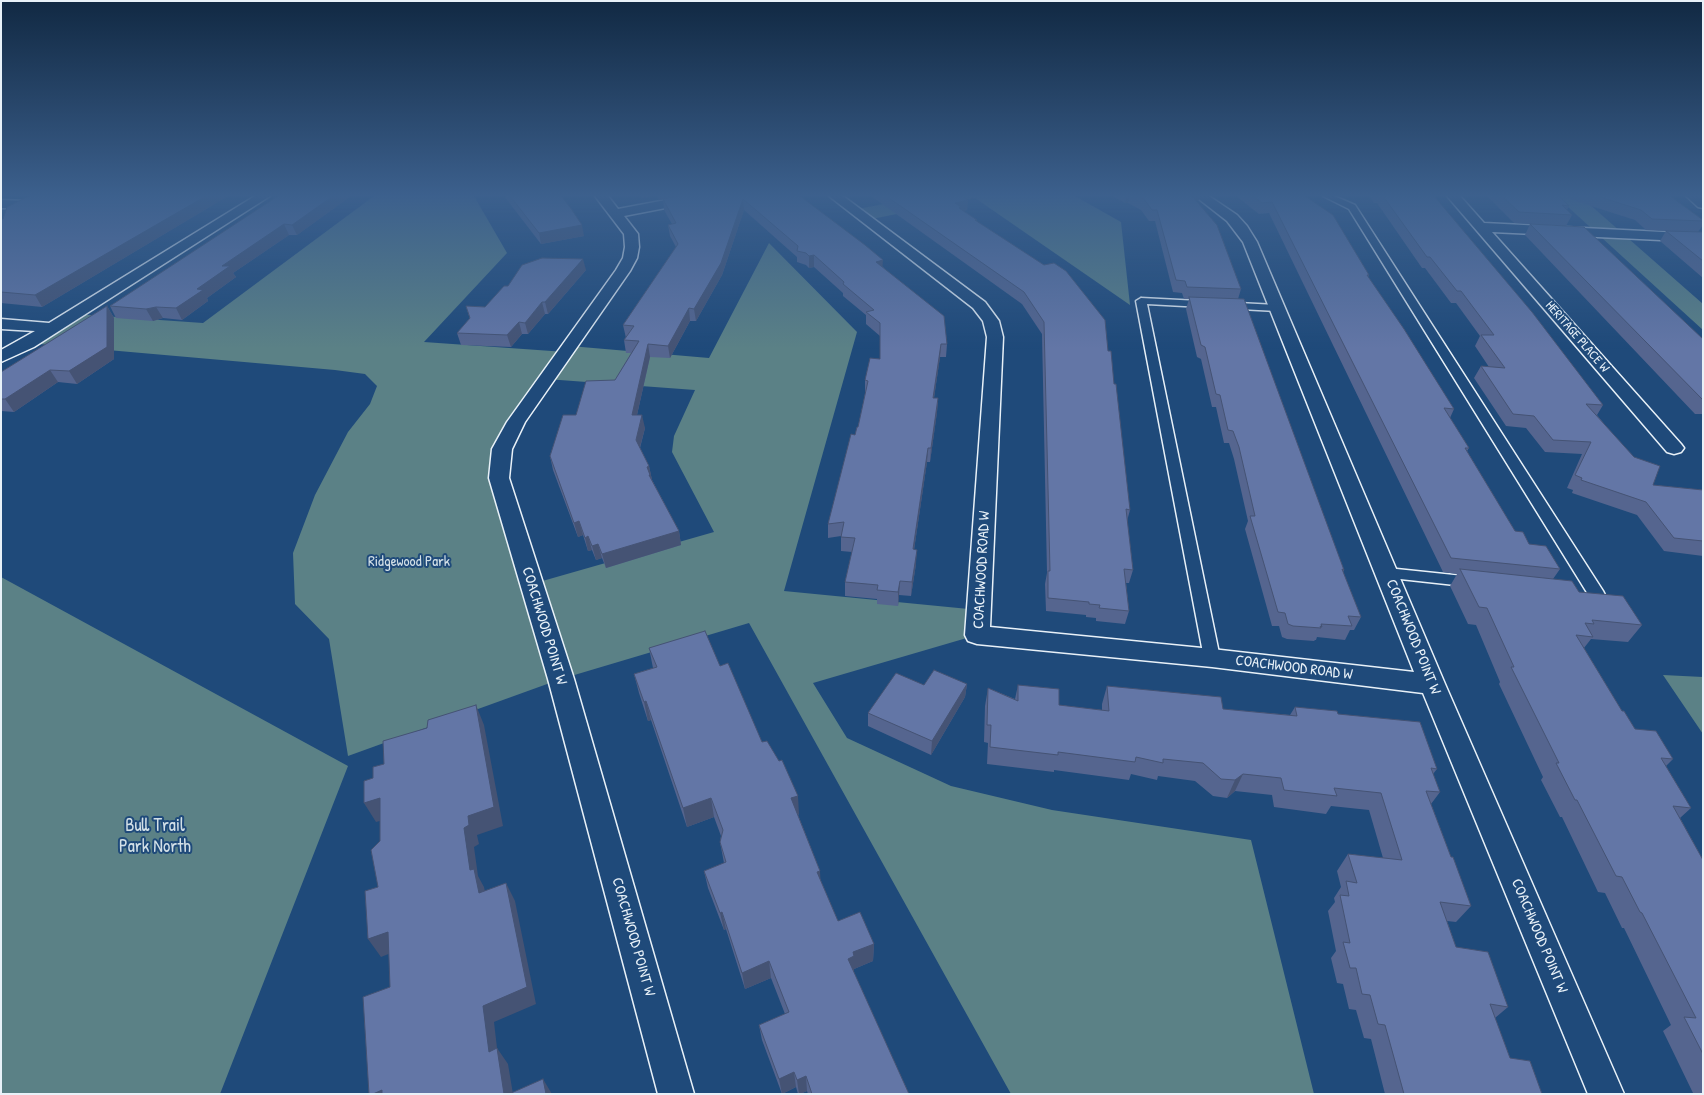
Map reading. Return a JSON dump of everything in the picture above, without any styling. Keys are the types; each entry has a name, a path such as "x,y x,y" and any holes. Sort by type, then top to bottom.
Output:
{"street":[{"path":"1,357 28,344 182,247"},
{"name":"COACHWOOD POINT W","path":"632,247 630,258 624,271 516,422 502,449 499,478 561,679 676,1094"},
{"name":"COACHWOOD ROAD W","path":"903,247 979,305 991,321 996,337 977,635 1212,658 1432,684"},
{"name":"COACHWOOD POINT W","path":"1252,247 1432,684 1606,1094"},
{"name":"HERITAGE PLACE W","path":"1498,247 1674,448"},
{"path":"1,324 53,328"}],"lane":[{"path":"1377,247 1597,595 1582,593"},
{"path":"1212,658 1141,301 1277,308"},
{"path":"1387,574 1488,584"}],"green space":[{"name":"Ridgewood Park","path":"305,247 504,247 507,253 424,342 566,352 570,346 709,358 767,247 773,247 857,332 784,591 979,610 977,635 813,683 847,738 951,786 1052,810 1251,840 1314,1094 1011,1094 749,623 561,679 348,756 329,639 295,604 293,553 315,495 348,432 370,404 377,386 365,374 335,370 28,343 74,314 203,323","holes":["546,379 695,390 674,436 672,452 714,532 532,584 502,449"]},
{"path":"1046,247 1124,247 1130,305"},
{"path":"1612,247 1638,247 1703,304 1703,330"},
{"name":"Bull Trail Park North","path":"1,577 348,766 220,1094 1,1094"},
{"path":"1663,675 1703,677 1703,734"}],"building":[{"path":"1,247 118,247 35,295 1,292"},
{"path":"200,247 250,247 222,266 230,266 197,289 203,290 176,308 156,307 146,309 110,306"},
{"path":"676,247 726,247 721,263 694,309 689,308 668,346 648,344 632,415 642,415 636,440 649,466 647,467 649,475 679,531 602,554 598,544 592,546 588,536 585,538 579,521 574,523 550,456 563,415 576,415 586,381 615,380 639,341 624,340 634,326 623,325"},
{"path":"798,247 868,247 883,260 876,262 944,316 947,344 941,344 933,398 938,398 931,448 928,448 913,549 917,550 912,582 900,581 898,592 877,590 878,585 845,582 855,538 841,537 844,522 828,524 851,434 855,435 858,427 868,381 865,380 870,358 880,359 880,323 866,312 874,310 843,284 844,282 814,255 809,256 806,253 797,251"},
{"path":"959,247 1017,247 1044,265 1054,263 1066,271 1105,320 1108,351 1111,351 1114,384 1116,384 1130,510 1126,509 1133,570 1124,569 1129,611 1099,608 1100,605 1089,604 1089,602 1048,598 1048,571 1050,571 1044,322 1024,292"},
{"path":"1167,247 1225,247 1241,289 1187,287 1185,281 1176,280"},
{"path":"1295,247 1352,247 1369,275 1367,275 1404,329 1454,409 1444,408 1469,448 1465,448 1515,531 1523,532 1529,544 1546,546 1560,569 1451,558"},
{"path":"1420,247 1477,247 1532,312 1603,405 1586,404 1634,457 1660,466 1653,485 1703,490 1703,541 1674,538 1646,502 1581,480 1582,478 1575,475 1591,442 1553,440 1534,416 1513,414 1481,366 1505,368 1481,335 1494,335 1461,291 1457,291 1430,257 1427,257"},
{"path":"1553,247 1605,247 1703,339 1703,400"},
{"path":"1686,247 1703,247 1703,261"},
{"path":"542,258 583,259 545,302 542,302 525,323 519,322 507,335 457,333 470,318 466,306 485,307 504,286 508,286 522,265"},
{"path":"1189,297 1244,299 1344,570 1342,569 1361,617 1348,616 1352,626 1321,624 1321,628 1293,626 1288,624 1285,613 1278,612 1250,516 1255,516 1239,447 1233,431 1228,430 1220,395 1216,394 1205,347 1201,345"},
{"path":"107,306 107,347 69,371 50,370 5,399 1,399 1,372"},
{"path":"1460,569 1572,581 1579,592 1623,596 1642,625 1592,620 1594,624 1585,623 1593,637 1576,635 1622,711 1624,711 1635,729 1656,731 1673,759 1661,758 1691,808 1673,806 1703,860 1703,1054 1684,1017 1696,1018 1642,913 1640,912 1622,877 1616,876 1556,763 1559,763 1511,667 1514,667 1487,608 1479,607"},
{"path":"705,631 720,666 728,663 762,742 767,741 779,761 782,760 798,796 791,798 820,871 817,872 838,921 860,912 874,944 853,952 854,956 848,959 909,1094 812,1094 806,1076 797,1080 794,1072 779,1079 759,1025 789,1012 769,961 742,973 722,912 720,913 704,871 726,862 720,842 723,830 711,798 683,808 646,701 644,702 634,674 657,667 649,648"},
{"path":"934,670 967,684 932,741 868,713 896,673 924,685"},
{"path":"1018,685 1059,689 1059,705 1109,711 1107,686 1221,697 1223,709 1297,716 1295,707 1337,711 1338,714 1420,722 1437,769 1431,768 1440,792 1426,791 1471,906 1440,902 1456,947 1488,952 1508,1007 1490,1004 1510,1058 1530,1061 1542,1094 1404,1094 1385,1025 1378,1024 1370,995 1362,994 1356,968 1350,968 1343,942 1350,943 1340,895 1349,896 1346,881 1357,883 1348,854 1402,860 1381,793 1334,788 1337,796 1284,790 1281,778 1243,774 1235,780 1221,779 1203,763 1163,759 1163,763 1136,757 1135,762 1058,752 1058,755 990,747 991,725 987,725 988,688 1018,701"},
{"path":"476,705 494,807 468,816 469,825 464,828 470,870 474,869 479,893 506,883 527,987 483,1006 489,1052 497,1048 504,1094 382,1094 382,1090 369,1094 363,997 390,987 388,932 368,939 365,891 378,887 371,850 380,841 380,798 364,803 364,781 373,778 373,767 384,764 383,741 427,728 428,720"},
{"path":"543,1079 546,1094 509,1094"}]}
